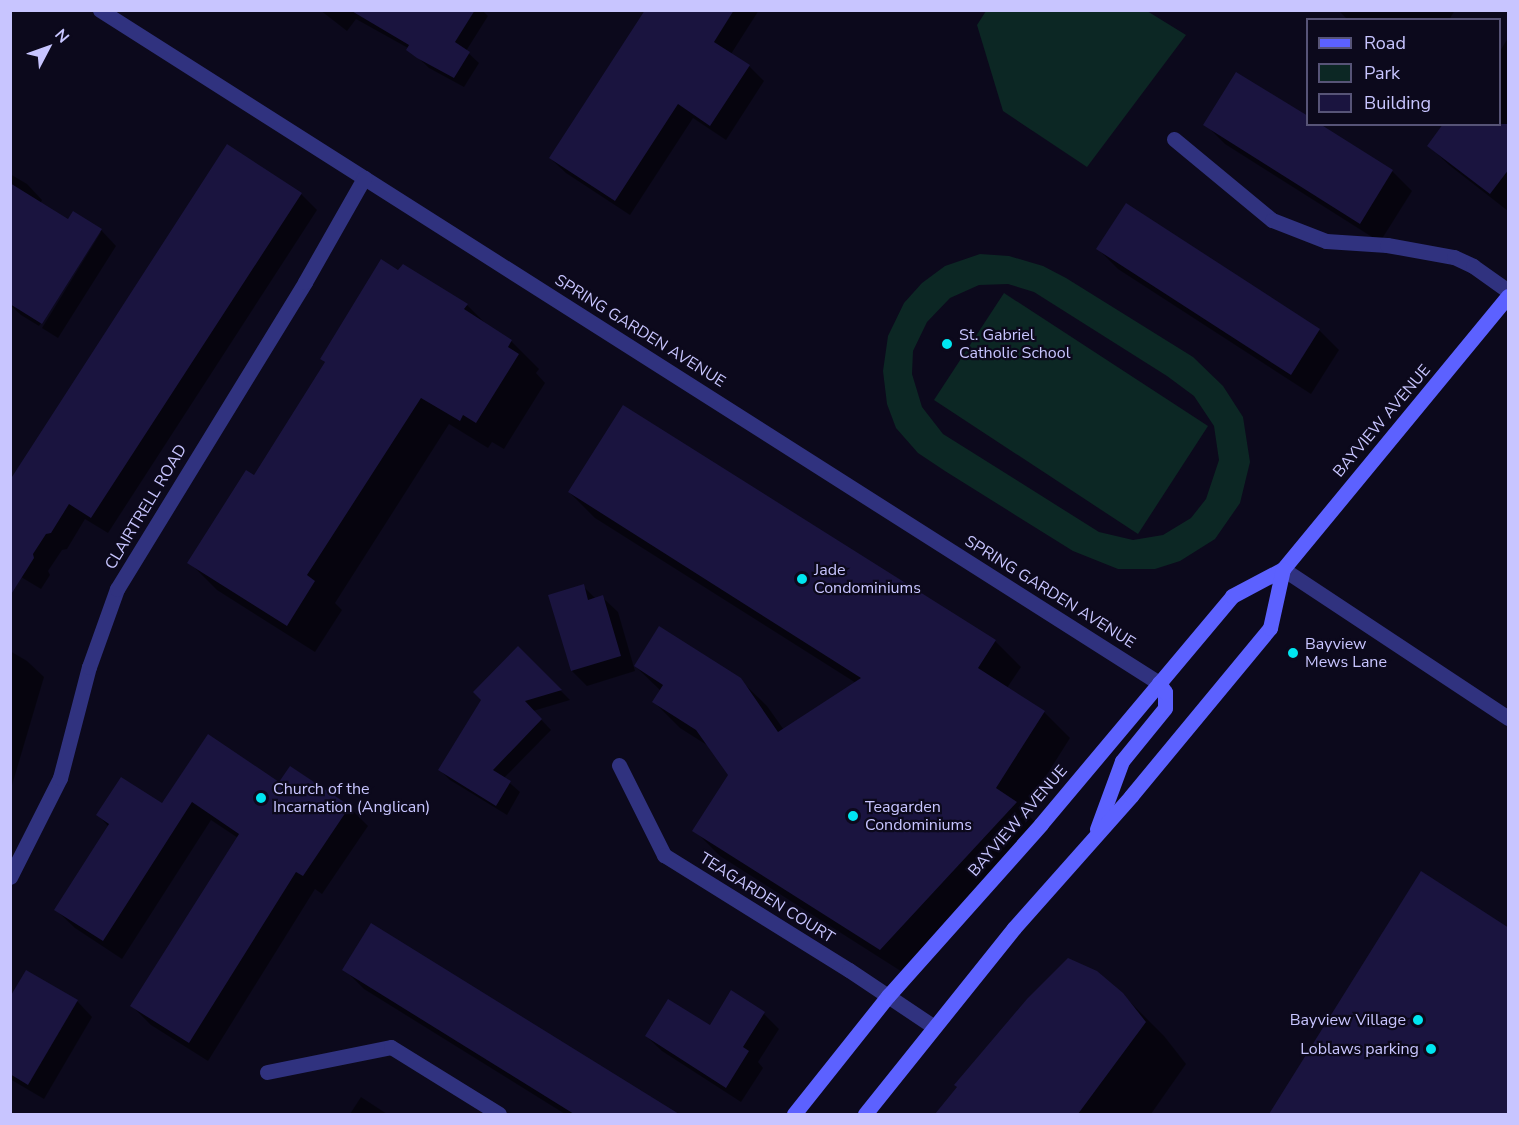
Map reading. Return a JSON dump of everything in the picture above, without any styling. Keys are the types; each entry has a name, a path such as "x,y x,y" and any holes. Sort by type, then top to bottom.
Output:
{"main road":[{"name":"BAYVIEW AVENUE","path":"794,1114 888,996 1041,824 1232,596 1283,569 1509,296"},
{"name":"BAYVIEW AVENUE","path":"865,1114 1014,928 1270,628 1283,569"},
{"path":"1094,837 1122,761 1165,708 1165,692 1160,682"}],"street":[{"name":"SPRING GARDEN AVENUE","path":"100,10 1160,682"},
{"path":"1174,139 1272,220 1326,241 1387,245 1454,257 1473,266 1509,291"},
{"name":"CLAIRTRELL ROAD","path":"10,877 60,778 89,667 117,589 305,282 364,178"},
{"path":"1283,569 1509,718"},
{"name":"TEAGARDEN COURT","path":"619,765 664,855 934,1027"},
{"path":"267,1072 391,1047 499,1114"}],"green space":[{"path":"986,11 1147,11 1186,35 1087,167 1003,111 977,25"},
{"path":"980,254 1009,256 1043,266 1193,357 1223,386 1243,417 1250,462 1240,503 1215,539 1180,561 1155,569 1118,569 1073,551 918,453 896,428 887,404 883,371 888,336 904,303 922,283 945,266","holes":["1008,284 1034,292 1167,376 1194,396 1214,426 1219,460 1206,499 1191,518 1163,535 1133,540 1099,532 943,434 922,407 912,374 913,351 927,322 950,298 979,285"]},
{"path":"1004,293 1208,426 1138,534 934,400"}],"building":[{"path":"350,10 475,10 455,42 470,52 454,78 417,58 406,50 409,45"},
{"path":"645,10 734,10 714,42 750,65 710,126 678,104 615,201 549,158"},
{"path":"1236,72 1306,115 1306,126 1323,126 1393,170 1360,224 1203,125"},
{"path":"1509,124 1509,169 1490,194 1427,146 1442,126"},
{"path":"227,144 302,193 91,518 69,504 51,533 46,534 33,554 34,558 10,596 10,480"},
{"path":"10,183 68,219 73,211 102,229 42,324 10,304"},
{"path":"1126,203 1320,329 1291,375 1096,249"},
{"path":"381,259 398,270 403,264 468,304 464,309 512,340 508,347 519,354 476,423 463,415 460,421 421,398 307,575 315,581 287,626 187,563 246,470 254,475 325,362 320,359"},
{"path":"623,405 996,640 978,668 1045,711 996,788 1017,802 880,950 692,831 728,775 696,730 652,702 663,685 634,666 659,626 741,678 778,732 861,678 568,492"},
{"path":"584,584 588,600 603,595 621,656 571,671 548,595"},
{"path":"518,646 562,690 525,701 542,719 493,770 511,781 496,806 438,770 481,700 473,692"},
{"path":"208,734 279,782 290,766 350,806 303,876 296,872 189,1043 130,1006 239,834 192,802 103,941 54,910 109,824 96,815 121,777 162,803"},
{"name":"Bayview Village","path":"1421,871 1509,928 1509,1114 1269,1114"},
{"path":"371,923 679,1114 574,1114 342,970"},
{"path":"1068,958 1097,971 1123,993 1146,1022 1078,1114 935,1114 957,1087 954,1085 1027,999"},
{"path":"26,970 78,1000 28,1085 10,1074 10,997"},
{"path":"731,990 765,1012 743,1047 749,1051 726,1088 645,1036 668,999 710,1025"}],"place":[{"name":"St. Gabriel Catholic School","path":"947,344"},
{"name":"Jade Condominiums","path":"802,579"},
{"name":"Bayview Mews Lane","path":"1293,653"},
{"name":"Church of the Incarnation (Anglican)","path":"261,798"},
{"name":"Teagarden Condominiums","path":"853,816"},
{"name":"Bayview Village","path":"1418,1020"},
{"name":"Loblaws parking","path":"1431,1049"}]}
